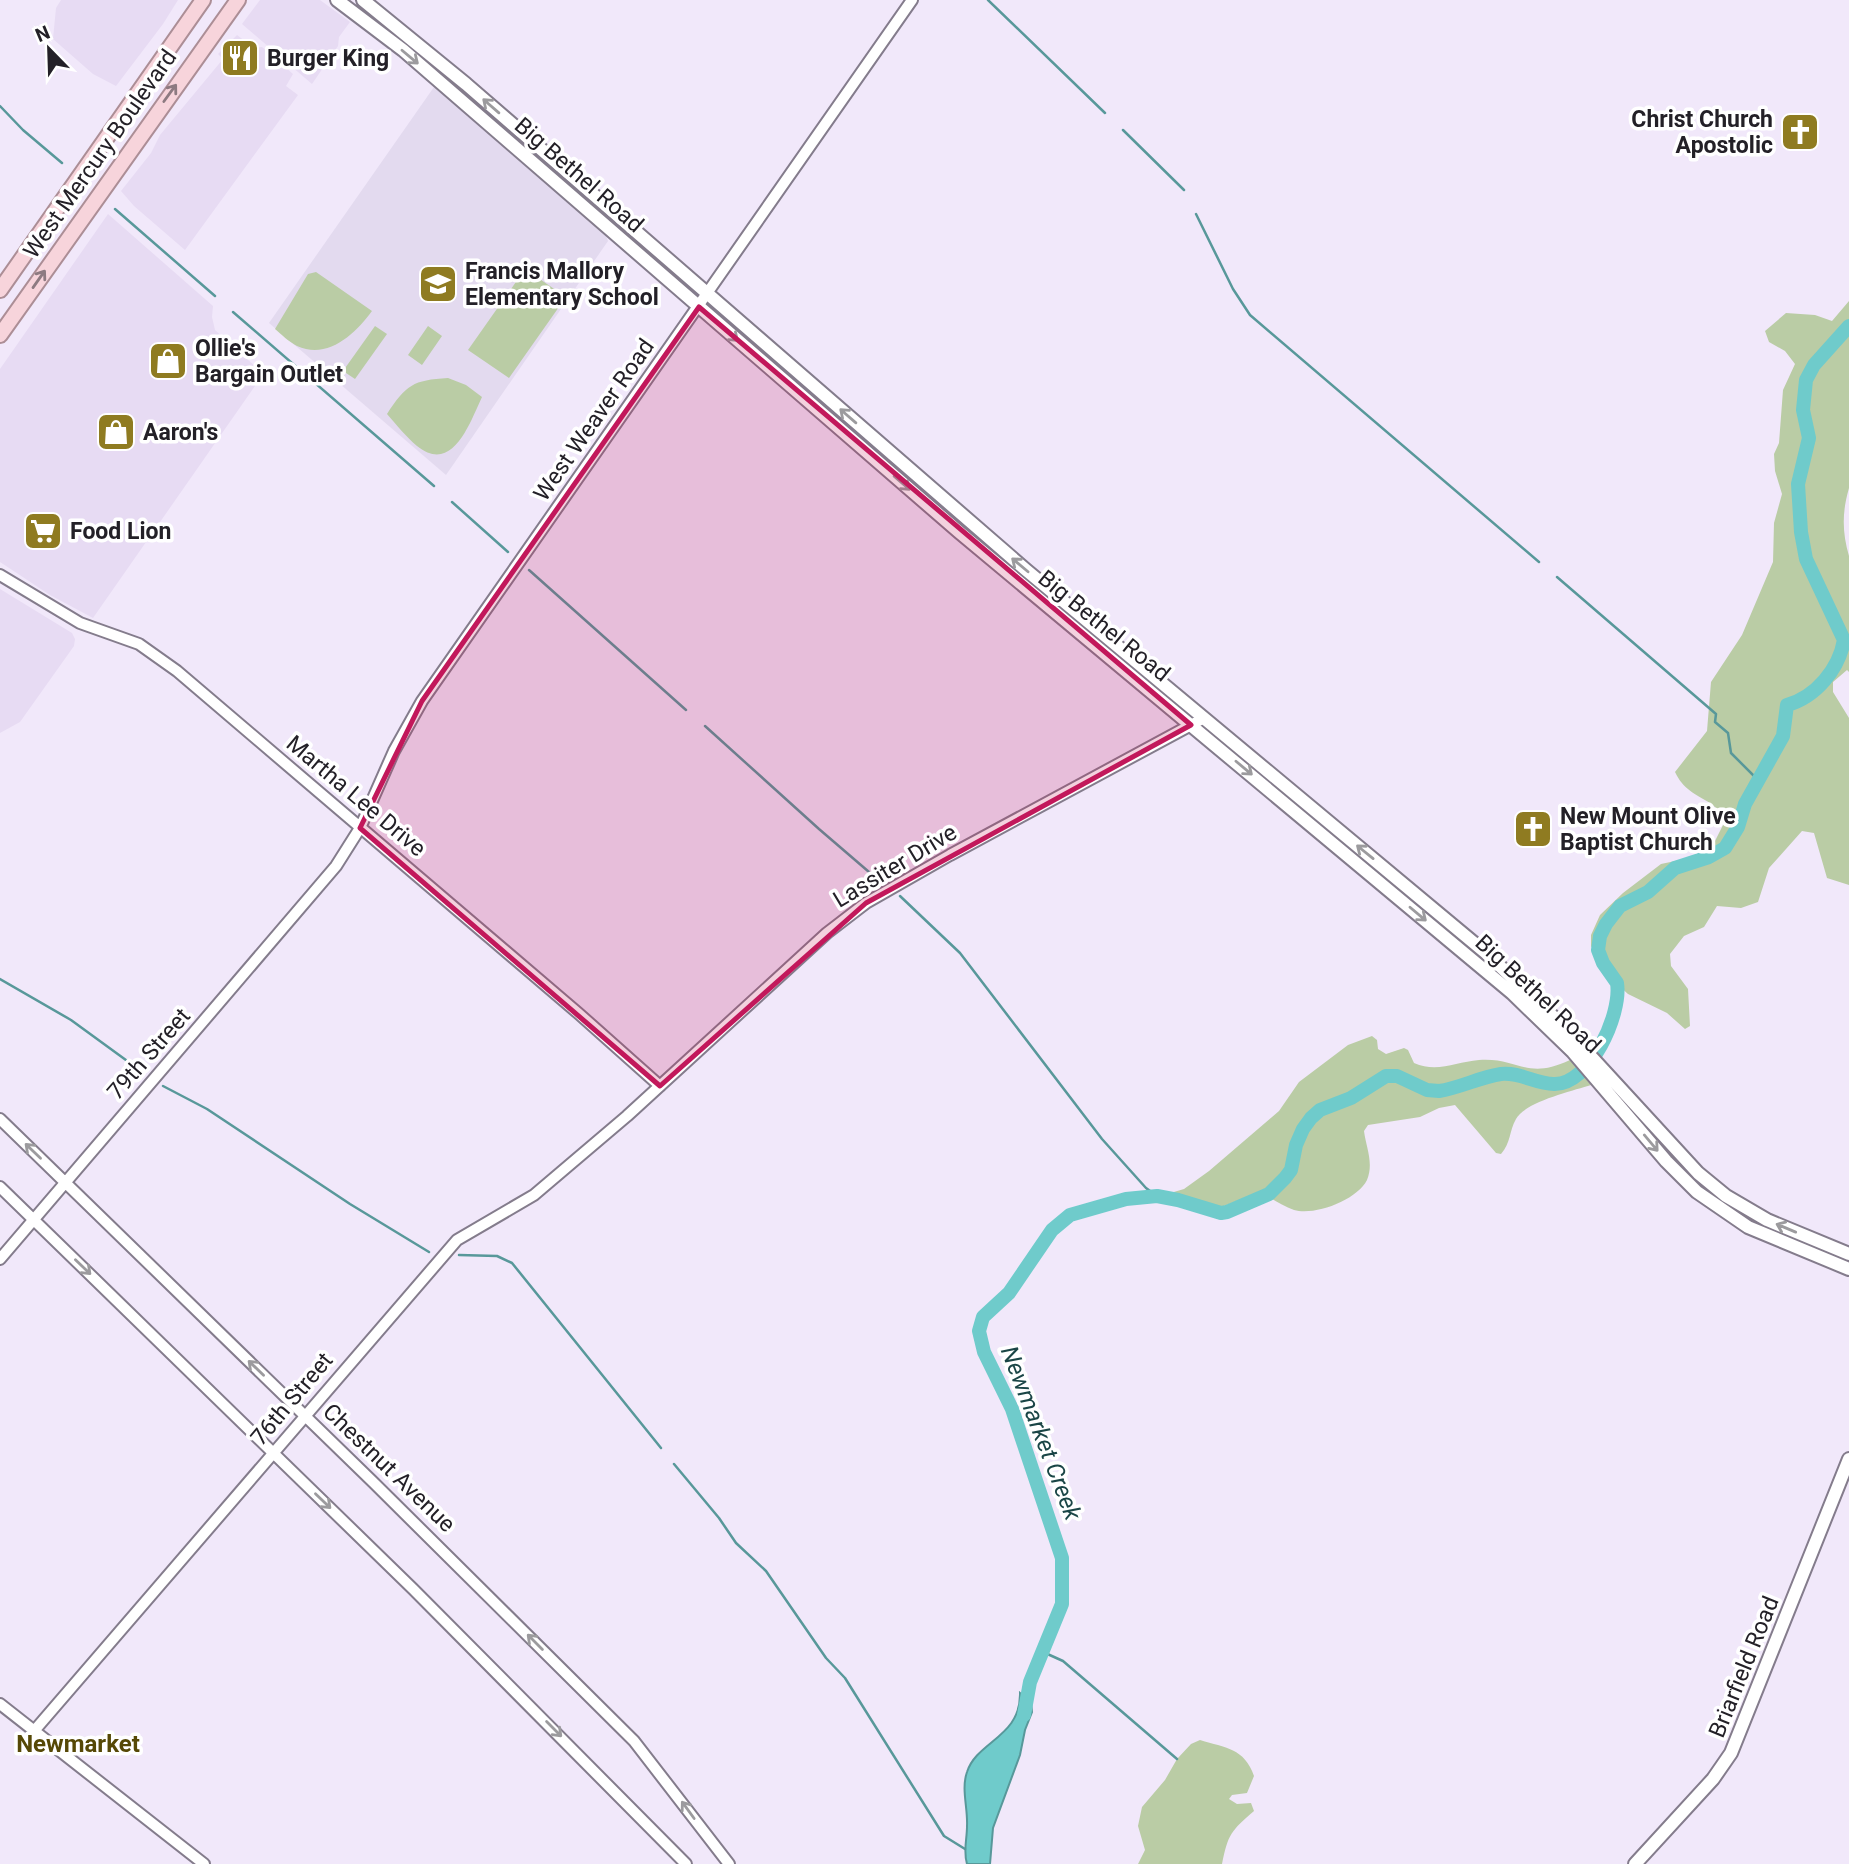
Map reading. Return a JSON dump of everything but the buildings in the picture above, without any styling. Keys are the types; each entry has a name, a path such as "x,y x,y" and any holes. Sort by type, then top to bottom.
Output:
{"highway":[{"name":"West Mercury Boulevard","path":"0,290 203,0"},
{"name":"West Mercury Boulevard","path":"0,335 237,0"}],"main road":[{"name":"Big Bethel Road","path":"337,0 403,50 959,532 1576,1048"},
{"name":"Big Bethel Road","path":"363,0 466,85 967,520 1469,939 1678,1154 1716,1189 1767,1220 1849,1254"},
{"name":"Big Bethel Road","path":"1595,1069 1670,1166 1709,1202 1748,1227 1849,1269"},
{"name":"Briarfield Road","path":"1635,1864 1713,1779 1731,1753 1849,1459"}],"street":[{"name":"West Weaver Road","path":"330,874 360,828 394,751 422,701 912,0"},
{"name":"Martha Lee Drive","path":"0,575 80,623 139,644 177,671 660,1086"},
{"name":"Lassiter Drive","path":"612,1128 827,933 866,903 1204,718"},
{"name":"79th Street","path":"0,1259 330,874"},
{"name":"Chestnut Avenue","path":"0,1119 634,1741 729,1864"},
{"name":"76th Street","path":"34,1731 457,1240 524,1202 612,1128"},
{"path":"0,1187 564,1739 686,1864"},
{"path":"0,1704 204,1864"}],"highlighted area":[{"path":"699,307 1191,725 866,903 660,1086 360,828 422,701"}],"shaded area":[{"path":"61,0 178,0 116,86 93,74 53,39 56,8"},
{"path":"260,0 320,0 350,22 339,37 338,46 312,84 242,24"},
{"path":"237,35 254,48 262,47 293,74 286,86 298,95 185,250 134,206 121,191 151,153 160,135 223,59 218,54"},
{"name":"Francis Mallory Elementary School","path":"434,87 606,236 608,241 446,475 269,323"},
{"path":"108,214 213,306 215,330 257,368 262,376 93,618 50,595 0,562 0,369"},
{"path":"525,269 566,297 509,378 468,350"},
{"path":"316,272 372,311 349,336 319,350 297,346 275,329 308,274"},
{"path":"1849,301 1849,488 1844,522 1849,556 1849,672 1847,670 1833,682 1833,692 1849,718 1849,885 1827,878 1814,833 1802,831 1769,868 1758,902 1741,908 1717,906 1704,927 1684,936 1670,954 1671,966 1688,989 1690,1026 1685,1029 1667,1013 1628,994 1606,974 1591,946 1591,935 1600,915 1623,893 1661,864 1694,857 1712,847 1725,821 1712,804 1694,794 1675,772 1707,731 1711,682 1742,635 1773,562 1774,523 1782,494 1775,471 1774,454 1779,443 1783,390 1795,364 1785,351 1769,342 1765,331 1786,313 1815,315 1832,321"},
{"path":"375,326 387,334 355,379 343,371"},
{"path":"428,326 442,336 422,365 408,355"},
{"path":"448,378 466,385 482,397 458,442 441,454 430,453 417,446 387,414 405,390 426,380"},
{"path":"0,589 72,633 75,639 74,646 20,722 0,733"},
{"path":"1372,1036 1377,1040 1378,1049 1386,1054 1404,1048 1408,1050 1414,1063 1422,1066 1492,1060 1523,1067 1543,1068 1570,1060 1591,1085 1550,1098 1521,1113 1501,1154 1496,1153 1455,1105 1439,1108 1420,1117 1368,1125 1364,1131 1370,1161 1367,1180 1345,1200 1313,1211 1294,1210 1259,1192 1219,1208 1167,1194 1184,1189 1209,1171 1279,1111 1299,1082 1348,1045"},
{"path":"1020,1693 1031,1702 1032,1712 1020,1755 993,1828 990,1864 967,1864 967,1772 980,1753 1014,1720"},
{"path":"1200,1740 1233,1750 1245,1760 1254,1776 1247,1793 1232,1795 1229,1799 1237,1804 1251,1803 1254,1811 1232,1834 1222,1864 1138,1864 1145,1850 1138,1826 1142,1807 1165,1780 1177,1759 1191,1744"}],"waterway":[{"path":"988,0 1105,113"},
{"path":"0,106 23,130 62,163"},
{"path":"1123,130 1184,190"},
{"path":"115,209 215,296"},
{"path":"1196,214 1233,289 1250,315 1539,562"},
{"path":"233,312 434,486"},
{"name":"Newmarket Creek","path":"1024,1715 1030,1682 1062,1604 1062,1558 1012,1409 984,1352 979,1331 983,1317 1009,1293 1052,1230 1070,1215 1126,1199 1157,1196 1221,1213 1269,1194 1291,1170 1296,1145 1311,1118 1320,1110 1351,1098 1386,1076 1397,1076 1427,1090 1439,1091 1501,1074 1554,1084 1567,1081 1580,1073 1591,1061 1609,1029 1617,996 1617,983 1603,963 1598,950 1600,936 1606,924 1620,906 1648,892 1675,868 1709,857 1725,848 1738,827 1745,804 1783,736 1787,705 1816,689 1831,671 1841,651 1844,640 1806,559 1801,532 1798,484 1809,438 1803,410 1806,380 1814,365 1849,326"},
{"path":"452,502 508,552"},
{"path":"529,570 686,710"},
{"path":"1557,577 1716,714 1715,722 1728,733 1731,753 1758,780"},
{"path":"705,726 876,878"},
{"path":"900,896 960,953 1102,1139 1146,1188 1157,1196"},
{"path":"0,979 71,1020 141,1071"},
{"path":"163,1086 207,1109 350,1204 429,1252"},
{"path":"459,1255 497,1256 512,1263 661,1448"},
{"path":"674,1464 736,1543 766,1571 826,1658 845,1678 944,1836 965,1849"},
{"path":"1043,1652 1063,1661 1177,1759"}],"place":[{"name":"Burger King","path":"240,58"},
{"name":"Christ Church Apostolic","path":"1800,132"},
{"name":"Francis Mallory Elementary School","path":"438,284"},
{"name":"Ollie's Bargain Outlet","path":"168,361"},
{"name":"Aaron's","path":"116,432"},
{"name":"Food Lion","path":"43,531"},
{"name":"New Mount Olive Baptist Church","path":"1533,829"}],"district":[{"name":"Newmarket","path":"78,1744"}]}
